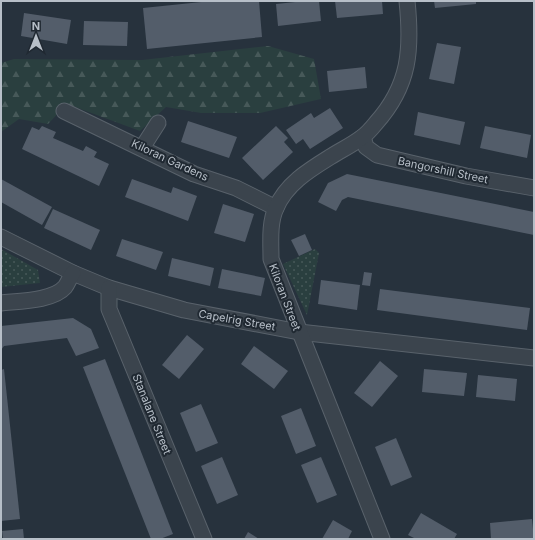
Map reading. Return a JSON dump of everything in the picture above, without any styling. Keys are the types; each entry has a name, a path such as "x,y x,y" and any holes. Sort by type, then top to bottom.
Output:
{"street":[{"name":"Kiloran Street","path":"382,539 271,259 271,234 276,208 289,187 311,168 363,137 383,115 406,73 410,45 407,1"},
{"name":"Kiloran Gardens","path":"64,111 194,174 236,188 276,208"},
{"path":"142,148 158,123"},
{"name":"Bangorshill Street","path":"363,137 366,147 377,155 466,176 534,188"},
{"name":"Capelrig Street","path":"1,237 72,273 109,288 184,310 299,332 534,358"},
{"path":"1,303 48,297 58,293 66,287 72,273"},
{"name":"Stanalane Street","path":"109,288 109,308 204,539"}],"green space":[{"path":"268,46 314,59 321,99 260,113 201,113 166,107 140,131 67,104 48,124 19,119 1,132 1,63 14,59 142,60"},
{"path":"1,249 38,270 40,283 1,287"},
{"path":"315,249 319,253 307,315 283,264"}],"building":[{"path":"211,1 259,1 262,37 147,49 143,8"},
{"path":"319,1 321,21 278,26 276,4"},
{"path":"335,1 382,1 383,14 337,18"},
{"path":"434,1 476,1 476,4 435,8"},
{"path":"24,13 71,20 67,44 21,36"},
{"path":"84,21 128,22 127,46 83,45"},
{"path":"437,43 461,47 454,84 429,79"},
{"path":"365,67 367,88 329,92 327,71"},
{"path":"330,108 343,128 310,149 303,139 296,144 286,130 311,113 314,118"},
{"path":"418,112 465,122 460,145 414,135"},
{"path":"188,121 237,137 229,158 181,142"},
{"path":"42,126 56,132 53,138 83,151 86,146 97,152 94,157 109,164 99,186 22,149 32,127 39,130"},
{"path":"276,126 288,138 284,142 293,152 263,180 242,158"},
{"path":"485,126 531,135 527,158 480,148"},
{"path":"347,174 534,212 534,235 348,197 342,200 336,211 318,202 328,183"},
{"path":"1,179 52,207 42,225 1,202"},
{"path":"132,179 171,193 173,187 197,196 188,221 125,197"},
{"path":"223,204 254,214 245,242 214,233"},
{"path":"53,209 100,230 91,250 44,228"},
{"path":"305,234 312,250 299,256 291,240"},
{"path":"122,239 163,252 156,270 116,256"},
{"path":"172,258 214,268 210,286 168,276"},
{"path":"222,269 265,278 261,296 218,288"},
{"path":"364,272 372,273 370,286 362,285"},
{"path":"321,280 360,285 357,310 318,304"},
{"path":"380,289 530,308 527,330 377,310"},
{"path":"73,318 91,329 99,348 76,356 67,338 4,346 1,350 1,326"},
{"path":"187,335 204,349 179,379 162,365"},
{"path":"254,346 288,371 274,389 241,364"},
{"path":"105,359 173,534 160,539 151,539 83,367"},
{"path":"380,361 398,376 372,407 354,393"},
{"path":"4,369 20,519 1,521 1,370"},
{"path":"424,369 467,373 464,396 422,392"},
{"path":"478,375 517,379 515,401 476,397"},
{"path":"201,404 218,443 196,452 180,413"},
{"path":"301,408 316,446 296,454 281,416"},
{"path":"396,438 412,477 391,486 375,447"},
{"path":"222,457 238,495 217,504 201,466"},
{"path":"321,457 337,495 317,503 301,465"},
{"path":"421,513 457,534 454,539 416,539 408,535"},
{"path":"532,519 534,539 491,539 490,523"},
{"path":"333,520 352,531 348,539 322,539"},
{"path":"23,529 24,539 3,539 2,531"},
{"path":"248,532 259,539 244,539"}]}
